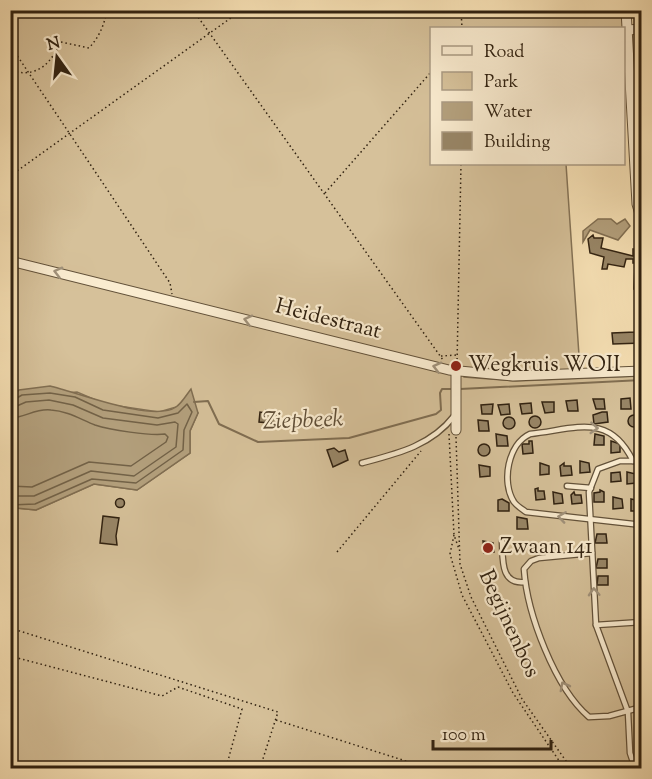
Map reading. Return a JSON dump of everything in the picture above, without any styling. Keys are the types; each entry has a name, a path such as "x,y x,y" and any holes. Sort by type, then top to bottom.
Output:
{"street":[{"path":"626,10 641,220"},
{"path":"627,30 642,29"},
{"name":"Heidestraat","path":"10,261 456,371 513,376 642,371"},
{"path":"455,423 456,371"}],"lane":[{"path":"362,463 415,448 455,423"},
{"path":"633,461 625,444 615,434 598,426 530,434 523,437 509,458 510,486 514,503 526,512 642,525"},
{"path":"635,768 630,753 628,712 596,625 591,488 598,469 620,461 642,460"},
{"path":"567,486 591,488"},
{"path":"502,541 504,572 509,579 517,583 525,582"},
{"path":"592,553 539,558 531,561 524,569 525,582 544,643 566,689 577,706 590,717 628,712 642,707"},
{"path":"596,625 642,622"}],"path":[{"path":"10,78 16,72 30,74 45,68 61,42 88,48 96,40 104,25 106,10"},
{"path":"193,10 440,356 456,371 461,165"},
{"path":"10,176 242,10"},
{"path":"461,10 462,27"},
{"path":"10,45 170,284 171,300"},
{"path":"324,194 430,72"},
{"path":"440,356 458,355"},
{"path":"455,423 449,433 454,535 450,554 462,595 513,693 564,768"},
{"name":"Begijnenbos","path":"455,423 460,564 471,597 517,689 571,768"},
{"path":"337,552 433,436"},
{"path":"454,535 460,552"},
{"path":"10,628 278,712 260,768"},
{"path":"10,656 162,696 178,687 242,709 226,768"},
{"path":"275,720 417,767 428,768"}],"green space":[{"path":"11,11 622,11 623,27 430,27 430,165 566,165 580,370 516,373 464,369 464,377 516,381 641,376 641,768 11,768 11,513 15,508 36,510 94,484 137,490 190,453 190,431 198,413 176,407 159,412 105,404 77,392 11,398"}],"water":[{"path":"598,219 611,219 617,224 625,219 630,226 618,240 590,230 583,242 583,231"},
{"path":"50,386 115,405 150,411 165,411 176,407 191,389 198,413 190,431 190,453 137,490 94,484 36,510 16,508 11,513 11,398 19,390"}],"building":[{"path":"593,235 594,238 603,238 601,248 633,256 633,249 642,249 642,263 633,263 633,259 626,259 624,267 608,264 607,269 602,269 604,257 590,253 588,239"},
{"path":"635,266 642,266 641,289 634,289"},
{"path":"642,320 642,343 613,344 612,333 635,332 635,321"},
{"path":"630,398 631,409 621,409 621,399"},
{"path":"593,399 604,399 605,409 596,409"},
{"path":"577,400 578,411 568,411 566,401"},
{"path":"542,402 554,402 554,412 545,413"},
{"path":"531,403 532,413 522,414 520,404"},
{"path":"493,404 492,414 482,414 481,405"},
{"path":"509,404 510,414 501,415 498,405"},
{"path":"266,410 277,411 279,424 259,422 260,412 266,413"},
{"path":"607,412 608,422 594,424 593,415"},
{"path":"334,413 336,420 321,428 318,421"},
{"path":"636,415 640,421 636,427 632,427 628,419"},
{"path":"537,416 541,422 537,428 533,428 529,420"},
{"path":"509,417 515,423 509,429 503,423"},
{"path":"478,420 488,421 489,431 479,431"},
{"path":"496,434 507,436 508,446 497,446"},
{"path":"595,434 604,436 604,445 594,445"},
{"path":"529,441 532,441 533,453 523,454 522,444 529,444"},
{"path":"611,441 620,444 620,452 611,453"},
{"path":"486,444 490,450 486,456 482,456 478,448"},
{"path":"334,448 339,452 345,450 348,460 333,467 327,450"},
{"path":"580,461 589,463 590,472 580,473"},
{"path":"540,463 549,466 549,474 540,475"},
{"path":"564,463 564,466 571,466 572,475 561,476 560,466"},
{"path":"479,465 490,467 490,476 480,477"},
{"path":"620,472 621,481 611,482 611,473"},
{"path":"627,472 636,474 636,483 627,484"},
{"path":"538,488 538,491 544,491 545,499 536,500 535,489"},
{"path":"600,490 604,492 604,502 594,502 594,493"},
{"path":"553,492 562,494 563,503 554,504"},
{"path":"574,492 575,495 581,495 582,503 572,504 571,495"},
{"path":"613,497 622,499 623,508 613,509"},
{"path":"120,498 125,503 120,508 115,503"},
{"path":"502,499 509,503 509,511 498,511 498,500"},
{"path":"631,499 641,501 641,511 631,511"},
{"path":"103,516 119,518 117,545 100,543"},
{"path":"517,517 527,519 528,529 517,529"},
{"path":"597,534 606,534 607,543 595,543"},
{"name":"Zwaan 141","path":"483,541 493,543 494,552 484,553"},
{"path":"598,559 607,559 607,568 596,568"},
{"path":"598,576 608,576 608,585 597,585"}],"waterway":[{"name":"Ziepbeek","path":"460,389 642,380"},
{"name":"Ziepbeek","path":"194,402 208,401 219,424 258,442 349,438 436,414 441,410 440,393 442,389 451,389"}],"place":[{"name":"Wegkruis WOII","path":"456,366"},
{"name":"Zwaan 141","path":"488,548"}]}
